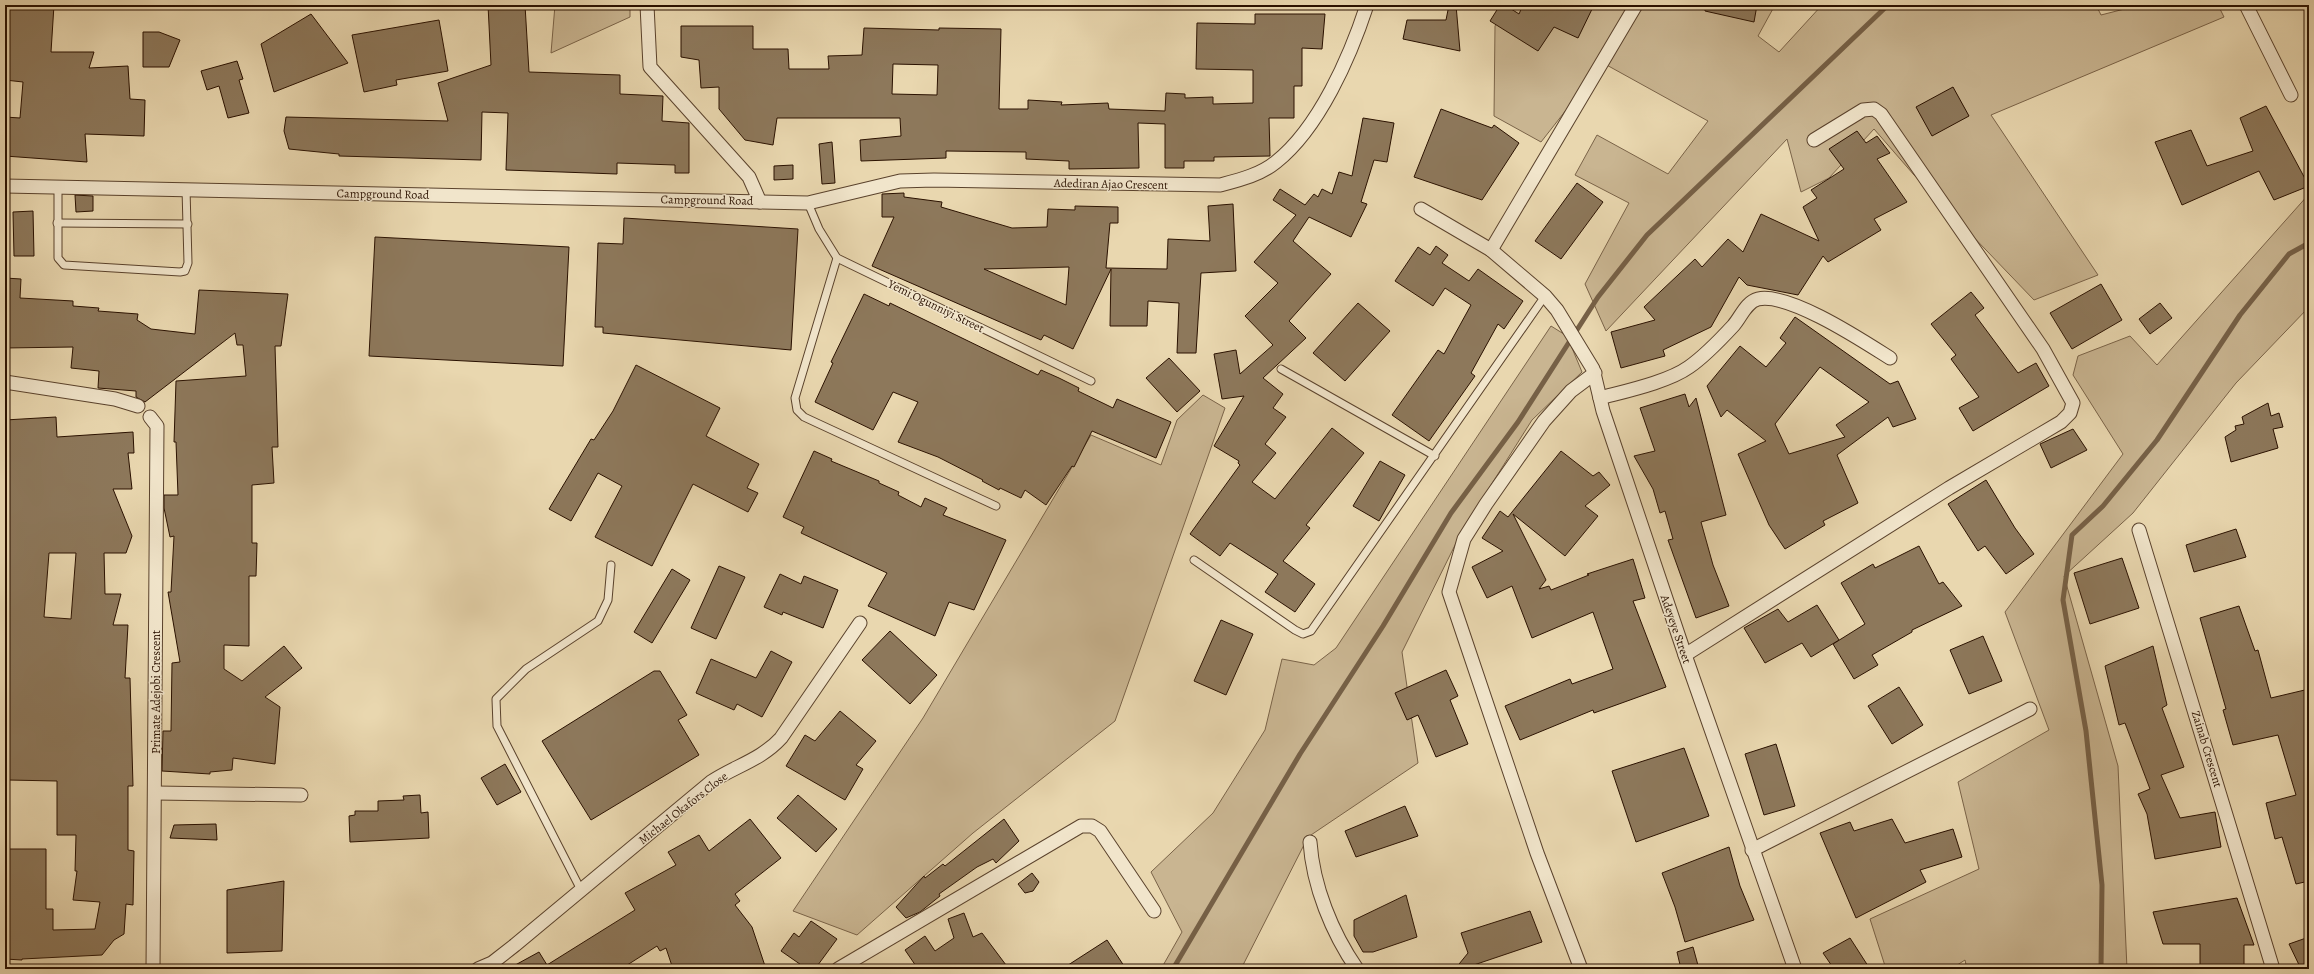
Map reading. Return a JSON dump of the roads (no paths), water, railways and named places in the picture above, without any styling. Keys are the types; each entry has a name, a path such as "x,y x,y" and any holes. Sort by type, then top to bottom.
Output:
{"street":[{"path":"647,5 650,66 749,177 760,202"},
{"name":"Adediran Ajao Crescent","path":"760,202 808,203 900,181 934,180 1197,186 1220,185 1239,180 1260,172 1276,163 1292,148 1322,110 1367,5"},
{"path":"1491,250 1636,5"},
{"path":"2246,5 2291,95"},
{"path":"1685,655 1949,488 2061,422 2070,413 2073,403 2043,349 1881,114 1874,109 1863,110 1814,140"},
{"name":"Campground Road","path":"5,186 760,202"},
{"name":"Adeyeye Street","path":"1421,209 1491,250 1545,296 1558,310 1594,371 1600,398 1685,655 1752,850 1785,936 1795,969"},
{"path":"1600,398 1668,379 1689,367 1734,325 1749,305 1760,299 1775,300 1829,320 1890,358"},
{"path":"1581,969 1537,853 1452,606 1449,592 1464,539 1486,504 1544,421 1572,391 1594,371"},
{"path":"5,382 115,399 138,406"},
{"name":"Primate Adejobi Crescent","path":"150,417 157,426 156,793 153,969"},
{"name":"Zainab Crescent","path":"2139,530 2273,969"},
{"name":"Michael Okafors Close","path":"478,969 492,962 515,945 711,782 728,771 756,760 770,750 781,738 860,623"},
{"path":"1752,850 2030,709"},
{"path":"156,793 301,795"},
{"path":"838,969 1080,826 1092,826 1100,831 1154,911"},
{"path":"1310,842 1311,858 1320,893 1342,947 1357,969"}],"lane":[{"path":"58,186 58,258 64,265 180,272 185,271 188,264 186,189"},
{"path":"808,203 819,229 837,258 795,398 796,410 804,417 996,506"},
{"path":"57,223 188,224"},
{"name":"Yemi Ogunniyi Street","path":"837,258 1090,381"},
{"path":"1194,560 1295,630 1303,634 1311,631 1435,456 1545,296"},
{"path":"1281,369 1435,456"},
{"path":"581,890 497,726 496,699 526,669 598,621 608,600 611,565"}],"waterway":[{"path":"1173,969 1300,754 1383,626 1451,513 1518,422 1598,297 1647,235 1888,5"},
{"path":"2101,969 2102,885 2086,731 2063,600 2072,535 2103,506 2157,440 2240,315 2289,254 2309,243"}]}
